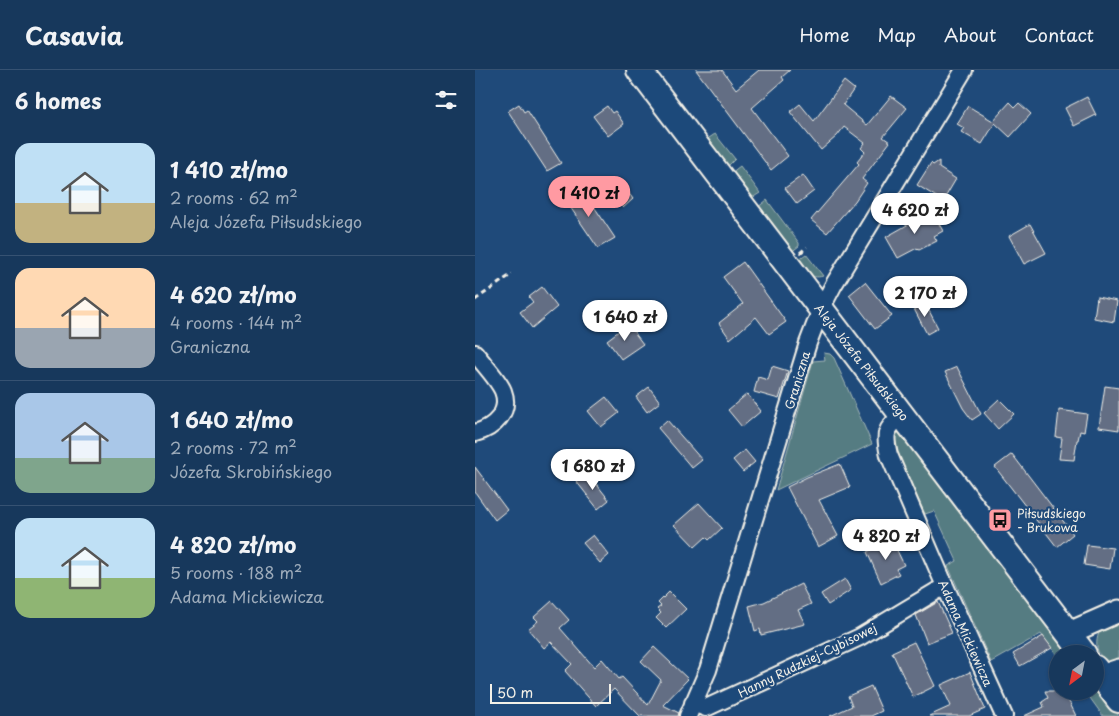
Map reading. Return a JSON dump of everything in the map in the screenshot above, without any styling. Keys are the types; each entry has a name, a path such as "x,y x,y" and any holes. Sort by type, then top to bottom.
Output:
{"main road":[{"name":"Aleja Józefa Piłsudskiego","path":"639,70 1078,645"},
{"path":"1105,671 1119,700"}],"street":[{"name":"Graniczna","path":"690,710 708,670 821,309 834,284 964,70"},
{"path":"475,353 502,390 505,404 501,416 488,430 475,433"},
{"name":"Adama Mickiewicza","path":"902,415 887,429 885,440 889,455 945,586 1004,716"},
{"name":"Hanny Rudzkiej-Cybisowej","path":"690,710 706,708 860,637 945,586"},
{"path":"1069,633 1119,611"}],"path":[{"path":"475,300 511,274"}],"green space":[{"path":"715,134 735,159 727,167 706,140"},
{"path":"740,166 760,193 752,198 749,198 731,173"},
{"path":"767,200 799,243 799,246 790,253 757,208"},
{"path":"806,254 823,276 814,277 796,261"},
{"path":"824,353 830,354 834,358 872,444 776,490 813,361 825,360"},
{"path":"902,428 1065,645 1049,645 1041,634 991,662 948,566 957,561 934,511 925,514 891,439"},
{"path":"1119,618 1119,664 1104,660 1104,645 1097,645 1100,630"},
{"path":"1104,696 1119,716 1103,716 1091,700 1104,700"}],"building":[{"path":"696,70 722,70 736,89 759,70 790,70 782,77 784,80 752,108 788,156 771,170"},
{"path":"844,81 854,89 843,105 867,125 891,96 907,108 883,137 890,142 862,179 867,183 855,201 827,233 811,220 859,164 857,162 865,152 861,148 865,143 844,127 821,150 790,112 800,104 814,121"},
{"path":"1087,97 1096,115 1074,126 1065,108"},
{"path":"1010,102 1015,107 1019,103 1031,114 1010,137 995,123 982,144 961,132 964,128 957,124 968,106 993,121"},
{"path":"519,104 524,112 527,110 561,163 547,171 508,111"},
{"path":"607,106 612,113 615,111 624,124 608,136 593,116"},
{"path":"939,161 939,168 956,179 943,201 917,185 931,163 933,165"},
{"path":"803,175 814,191 797,204 785,188"},
{"path":"581,187 615,238 598,248 564,198"},
{"path":"625,188 633,199 623,208 614,198"},
{"path":"932,211 943,231 934,236 937,241 919,250 917,248 898,258 886,237"},
{"path":"1030,224 1046,253 1024,264 1009,236"},
{"path":"743,262 786,322 769,334 756,317 730,339 719,323 743,304 723,277"},
{"path":"865,282 892,316 875,329 849,295"},
{"path":"542,287 557,307 532,328 520,312 533,302 529,297"},
{"path":"1097,297 1117,301 1114,322 1094,318"},
{"path":"924,301 938,328 927,334 913,307"},
{"path":"628,324 643,344 621,359 607,340"},
{"path":"772,366 788,371 779,399 754,392 758,377 768,380"},
{"path":"957,367 981,414 972,420 963,408 945,372"},
{"path":"1105,386 1119,388 1119,430 1099,427"},
{"path":"649,387 660,402 647,412 636,397"},
{"path":"747,394 761,411 742,427 728,410"},
{"path":"606,397 619,413 601,427 588,411"},
{"path":"999,399 1014,414 998,429 984,413"},
{"path":"1059,410 1087,414 1084,432 1080,431 1077,440 1074,460 1059,459 1062,438 1056,437"},
{"path":"667,420 702,460 692,468 658,428"},
{"path":"745,450 755,462 743,472 733,460"},
{"path":"1012,454 1073,534 1057,547 995,467"},
{"path":"840,464 850,487 819,500 838,536 818,547 787,487"},
{"path":"475,467 507,510 495,520 475,492"},
{"path":"587,472 609,500 598,509 576,481"},
{"path":"699,503 722,528 709,540 706,537 695,547 674,525"},
{"path":"593,535 609,555 600,563 583,543"},
{"path":"892,540 904,565 896,569 899,574 881,583 867,552"},
{"path":"1087,545 1113,548 1110,569 1084,565"},
{"path":"845,579 851,590 828,605 821,594"},
{"path":"801,584 811,604 798,610 805,624 761,635 760,629 755,631 749,606 764,602"},
{"path":"669,592 686,609 666,628 656,618 661,613 657,609 661,606 658,603"},
{"path":"552,601 569,620 560,628 594,667 602,659 619,679 622,677 648,705 661,680 641,661 654,647 688,679 663,705 679,713 678,716 640,716 614,689 596,706 565,671 572,664 551,642 544,648 528,629 538,621 534,617"},
{"path":"938,602 952,633 927,643 916,615"},
{"path":"1043,636 1050,645 1049,650 1020,666 1013,654"},
{"path":"914,642 935,686 913,697 892,652"},
{"path":"970,672 985,709 969,716 929,716 951,706 941,685"},
{"path":"871,686 882,711 871,716 830,716 852,706 848,696"},
{"path":"1045,691 1049,691 1049,700 1068,700 1076,716 1024,716 1044,707 1042,702 1048,698"}],"place":[{"name":"Piłsudskiego - Brukowa","path":"1000,520"}]}
